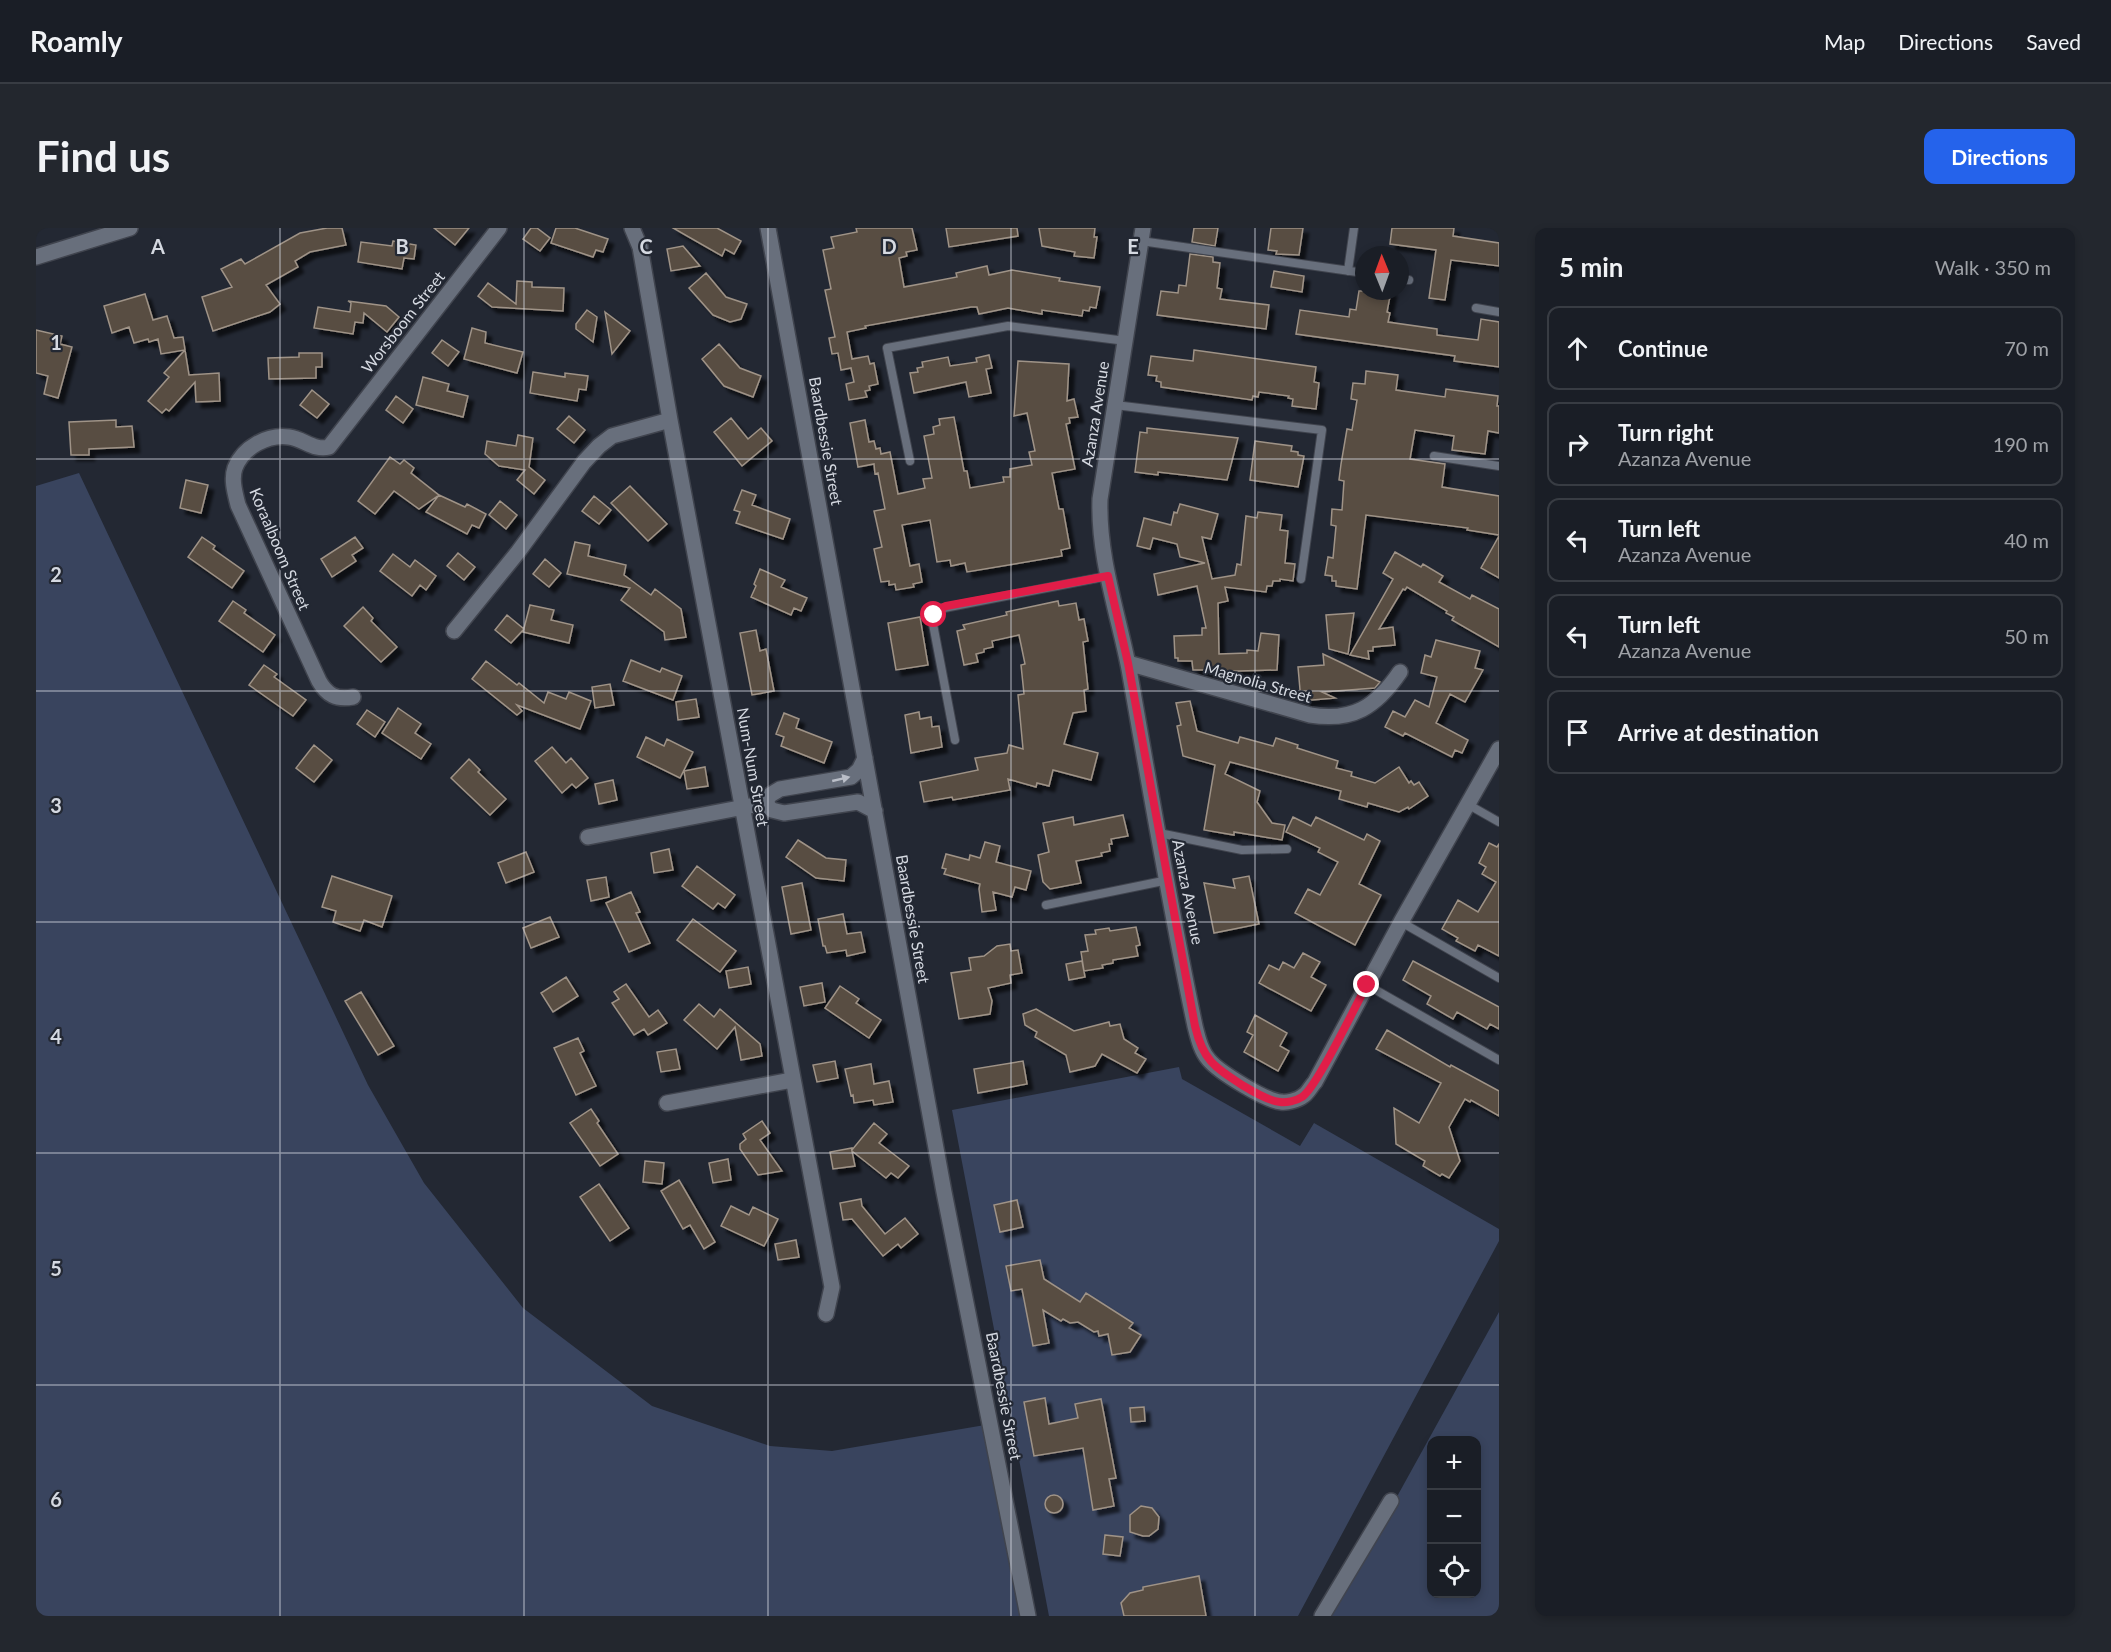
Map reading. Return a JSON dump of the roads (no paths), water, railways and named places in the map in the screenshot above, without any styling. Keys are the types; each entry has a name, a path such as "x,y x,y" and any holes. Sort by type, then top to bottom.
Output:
{"street":[{"path":"36,257 130,228"},
{"name":"Worsboom Street","path":"336,439 499,228"},
{"name":"Num-Num Street","path":"632,228 640,248 832,1287 826,1314"},
{"name":"Baardbessie Street","path":"768,228 944,1192 1028,1616"},
{"name":"Azanza Avenue","path":"1142,234 1100,499 1100,531 1128,663 1198,1039 1208,1060 1244,1086 1280,1102 1292,1101 1303,1096 1315,1082 1401,922 1499,749"},
{"path":"454,631 518,552 584,462 599,446 612,436 670,420"},
{"name":"Koraalboom Street","path":"336,439 329,447 321,449 289,437 274,437 259,442 240,459 233,476 234,492 243,516 324,690 332,696 352,697"},
{"name":"Magnolia Street","path":"1128,663 1310,716 1325,718 1358,713 1372,704 1400,672"},
{"path":"588,837 765,802 770,795 780,789 851,777 860,770 866,758"},
{"path":"765,802 772,810 784,813 848,802 858,802 875,811"},
{"path":"667,1102 792,1080"},
{"path":"1322,1616 1390,1501"}],"lane":[{"path":"1348,271 1354,228"},
{"path":"1142,234 1355,272"},
{"path":"1476,308 1499,312"},
{"path":"910,460 888,348 1008,326 1126,341"},
{"path":"1115,405 1322,430 1301,579"},
{"path":"1434,456 1499,466"},
{"path":"955,740 933,624 934,615 939,609 1108,576"},
{"path":"1469,805 1499,822"},
{"path":"1159,833 1242,850 1287,849"},
{"path":"1046,905 1168,880"},
{"path":"1401,922 1499,978"},
{"path":"1367,985 1499,1060"}]}
